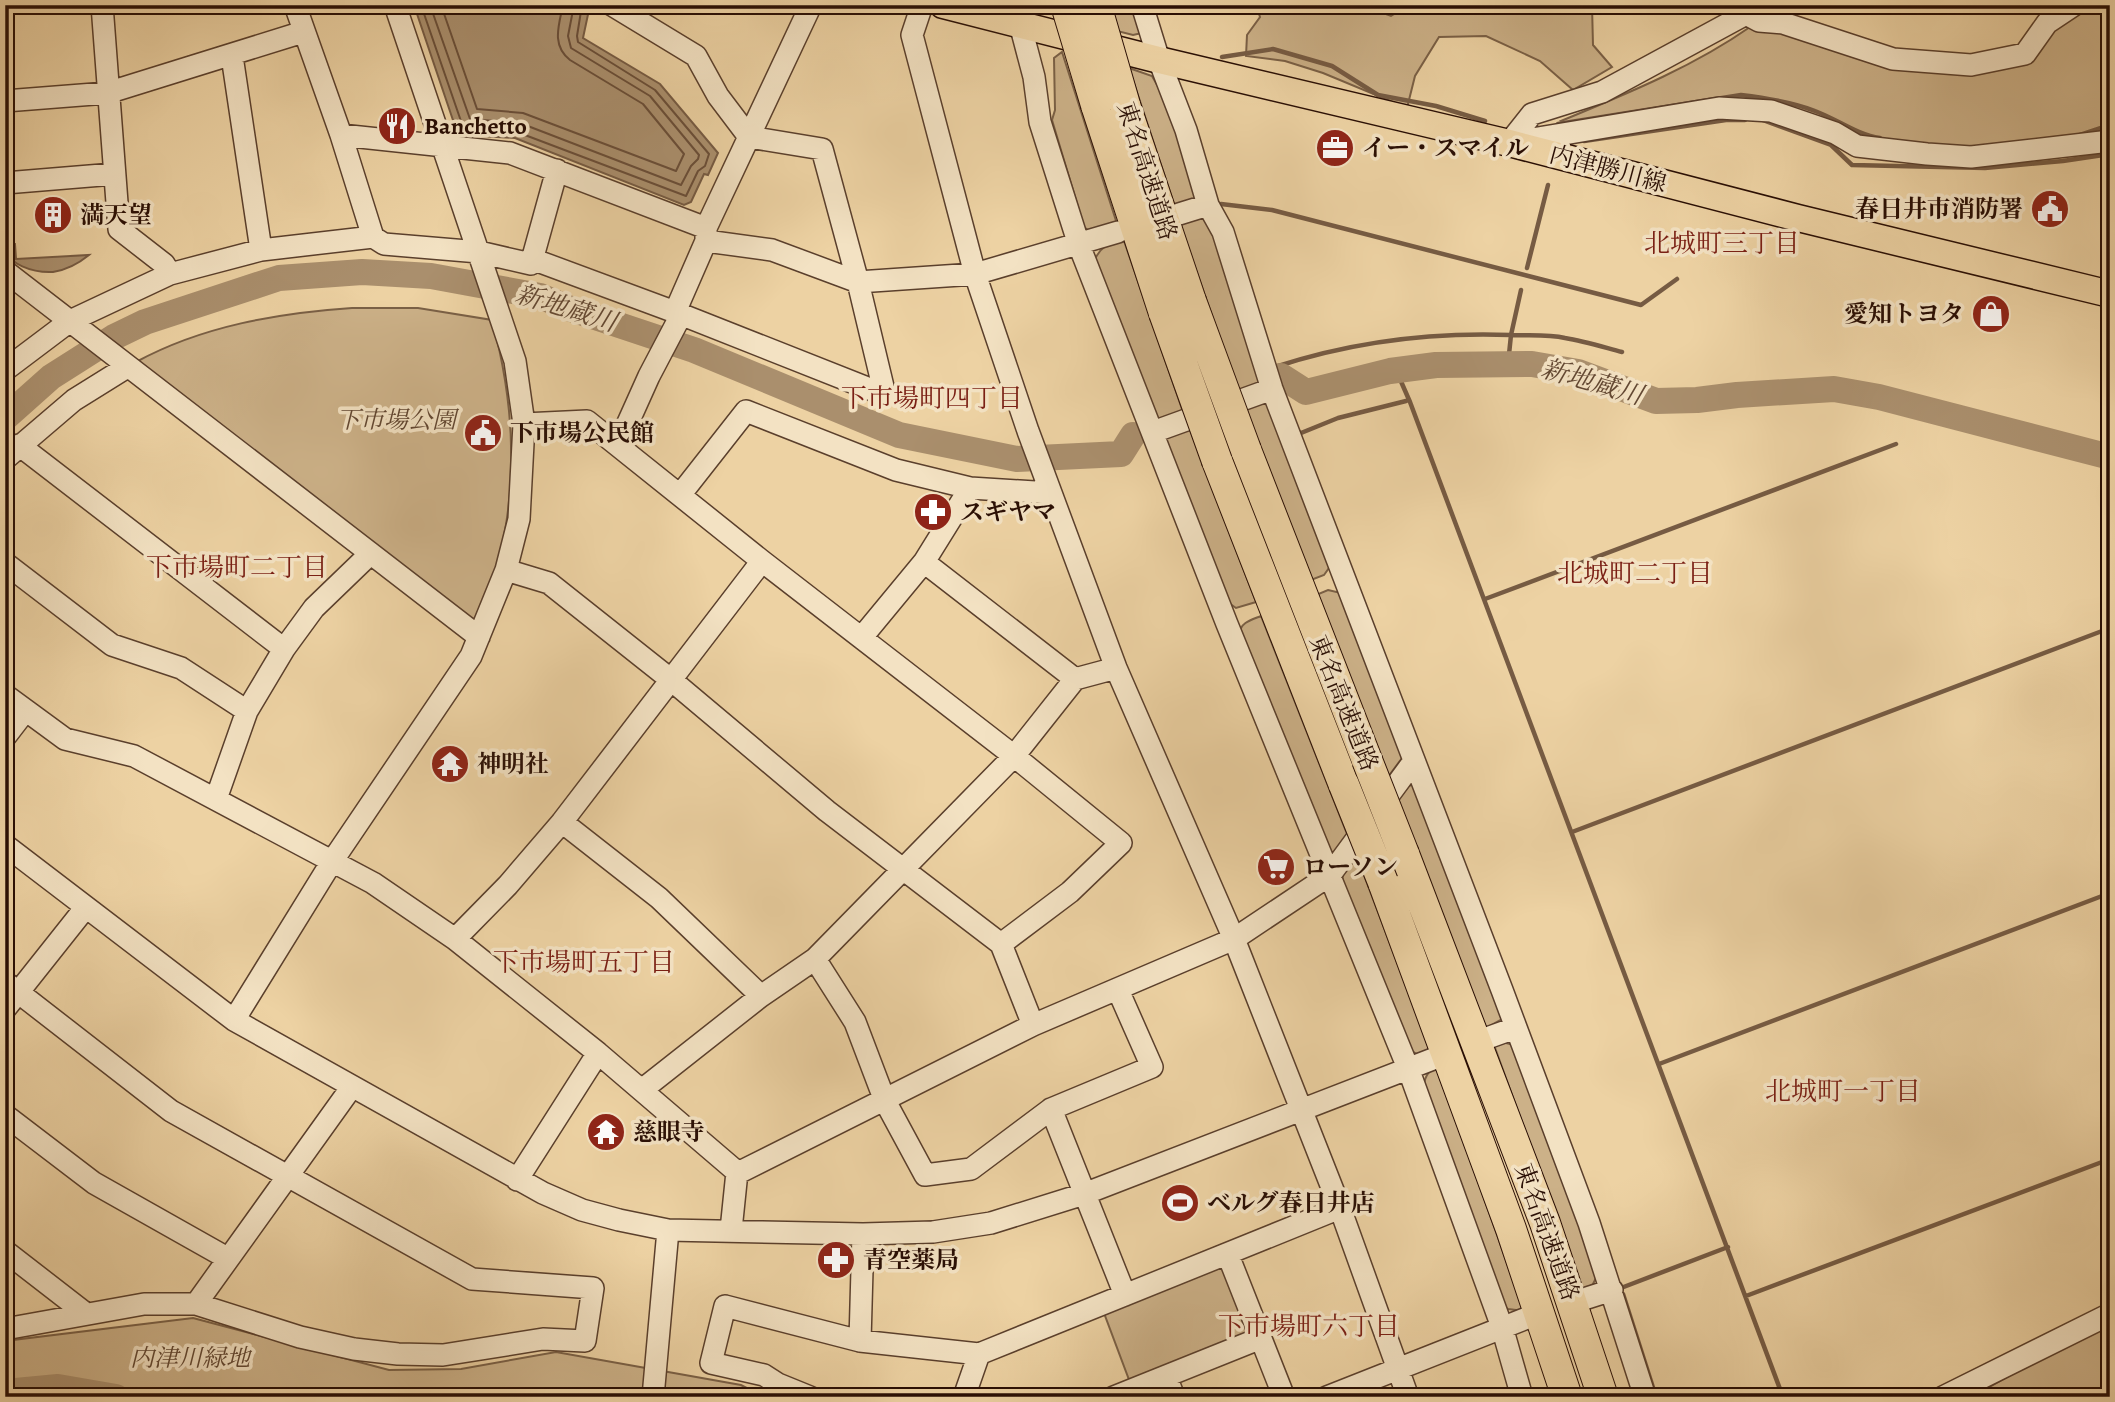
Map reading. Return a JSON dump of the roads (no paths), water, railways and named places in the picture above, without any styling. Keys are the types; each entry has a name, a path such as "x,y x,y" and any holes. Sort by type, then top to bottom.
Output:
{"highway":[{"name":"東名高速道路","path":"1066,5 1191,301 1246,450 1404,853 1545,1223 1603,1397"},
{"name":"東名高速道路","path":"1096,5 1110,105 1164,313 1217,460 1383,882 1511,1229 1567,1397"}],"main road":[{"name":"内津勝川線","path":"943,5 1017,15 1159,60 1509,143 1798,218 2110,294"}],"street":[{"path":"102,5 119,229 164,264 170,274"},
{"path":"295,5 341,135 373,237"},
{"path":"234,1020 331,863 471,656 506,570 519,519 524,466 524,424 515,361 395,5"},
{"path":"532,259 884,395 858,282 822,149 749,137 718,96 696,56 612,5"},
{"path":"618,445 678,314 706,235 811,5"},
{"path":"922,5 912,35 975,274 1000,353 1116,668 1234,939 1340,1208 1409,1397"},
{"path":"1142,5 1159,60 1186,130 1208,205 1223,232 1272,389 1589,1223 1645,1397"},
{"path":"1509,143 1532,114 1602,92 1749,9 1759,21 1783,23 1893,59 1971,65 2025,54 2047,23 2074,5"},
{"path":"1017,15 1034,77 1041,121 1079,245 1227,624 1408,1068 1502,1327 1522,1397"},
{"path":"5,101 107,93 303,32"},
{"path":"232,56 261,250"},
{"path":"1509,143 1719,108 1772,111 1835,133 1857,146 1927,154 1971,157 2110,141"},
{"path":"341,135 510,153 557,170 706,235 772,250 858,282 975,274 1118,232"},
{"path":"5,370 75,325 170,274 226,257 261,250 373,237 384,244 424,246 531,264 557,170"},
{"path":"5,183 114,174"},
{"path":"1179,214 1208,205"},
{"path":"5,271 479,637"},
{"path":"124,365 74,400 12,452 284,649"},
{"path":"1153,432 1272,389"},
{"path":"680,495 746,411 896,470 970,488 1050,488"},
{"path":"524,424 587,421 1121,843 1070,892 1001,944"},
{"path":"862,637 924,562 970,488"},
{"path":"216,799 247,711 284,649 314,608 370,554"},
{"path":"454,939 508,885 562,821 762,561"},
{"path":"924,562 1075,679"},
{"path":"5,563 112,645 181,668 247,711"},
{"path":"506,570 549,583 670,679 827,811 1001,944 1032,1025"},
{"path":"643,1089 761,996 815,959 1014,756 1075,679 1116,668"},
{"path":"5,695 65,739 134,756 373,883 454,939 598,1053 738,1172"},
{"path":"5,737 25,710"},
{"path":"738,1172 885,1101 1032,1025 1234,939 1330,875 1414,761"},
{"path":"562,821 659,898 761,996"},
{"path":"5,845 234,1020 517,1180 582,1210 667,1230 863,1234 933,1231 991,1223 1084,1194 1433,1059"},
{"path":"5,1329 144,1304 195,1304 300,1337 354,1349 398,1354 443,1355 543,1339 585,1341 593,1288 472,1279 171,1111 10,995 86,907"},
{"path":"815,959 855,1022 885,1101 925,1175 971,1169 1051,1109 1152,1067 1118,990"},
{"path":"1490,1037 1515,1028"},
{"path":"517,1180 598,1053"},
{"path":"195,1304 351,1088"},
{"path":"1051,1109 1125,1295"},
{"path":"5,1115 94,1183 227,1258"},
{"path":"731,1230 738,1172"},
{"path":"810,1397 764,1375 711,1363 725,1306 860,1341 979,1354 1340,1208"},
{"path":"654,1389 667,1230"},
{"path":"860,1341 863,1234"},
{"path":"5,1251 85,1313"},
{"path":"1227,1255 1284,1397"},
{"path":"1587,1298 1612,1290"},
{"path":"1943,1397 2110,1314"},
{"path":"1327,1397 1527,1318"},
{"path":"1114,1397 1261,1338"},
{"path":"964,1397 979,1354"},
{"path":"1166,1376 1174,1397"}],"water":[{"path":"414,5 590,5 583,38 660,84 718,153 708,175 704,174 691,202 684,205 515,138 461,135 457,132"},
{"path":"15,244 16,259 89,255 63,270 38,271 15,263 10,258 5,245"}],"waterway":[{"path":"1222,57 1273,49 1332,66 1378,95 1436,106 1485,121"},
{"path":"1558,124 1741,95 1806,108 1863,134 1880,138"},
{"path":"1760,119 1831,145 1852,165 1985,168 2110,154"},
{"path":"1584,141 1726,120 1745,120"},
{"path":"2080,135 2101,128 2110,129"},
{"path":"1527,268 1548,185"},
{"path":"1221,204 1272,210 1641,305 1677,279"},
{"name":"新地蔵川","path":"5,418 51,377 114,337 145,322 279,278 362,272 431,276 540,296 694,350 899,435 1017,459 1121,454 1133,435"},
{"path":"1508,364 1521,290"},
{"path":"1276,371 1275,367 1304,358 1362,345 1451,335 1552,336 1622,352"},
{"name":"新地蔵川","path":"1281,376 1306,392 1390,371 1436,365 1532,364 1578,372 1656,401 1834,389 1879,397 2110,457"},
{"path":"1396,370 1783,1397"},
{"path":"1296,428 1297,432 1301,433 1338,418 1406,401"},
{"path":"1485,599 1896,444"},
{"path":"1572,832 2110,628"},
{"path":"1659,1064 2110,893"},
{"path":"1746,1296 2110,1159"},
{"path":"1621,1288 1728,1247"},
{"path":"1623,1294 1656,1397"},
{"path":"5,1392 58,1387 116,1397"}],"place":[{"name":"Banchetto","path":"397,126"},
{"name":"イー・スマイル","path":"1335,148"},
{"name":"春日井市消防署","path":"2050,209"},
{"name":"満天望","path":"53,215"},
{"name":"愛知トヨタ","path":"1991,314"},
{"name":"下市場公民館","path":"483,433"},
{"name":"スギヤマ","path":"933,512"},
{"name":"神明社","path":"450,764"},
{"name":"ローソン","path":"1276,867"},
{"name":"慈眼寺","path":"606,1132"},
{"name":"ベルグ春日井店","path":"1180,1203"},
{"name":"青空薬局","path":"836,1260"}],"district":[{"name":"北城町三丁目","path":"1722,243"},
{"name":"下市場町四丁目","path":"932,398"},
{"name":"下市場町二丁目","path":"237,567"},
{"name":"北城町二丁目","path":"1635,573"},
{"name":"下市場町五丁目","path":"584,962"},
{"name":"北城町一丁目","path":"1843,1091"},
{"name":"下市場町六丁目","path":"1309,1326"}],"park label":[{"name":"下市場公園","path":"396,420"},
{"name":"内津川緑地","path":"190,1358"}]}
